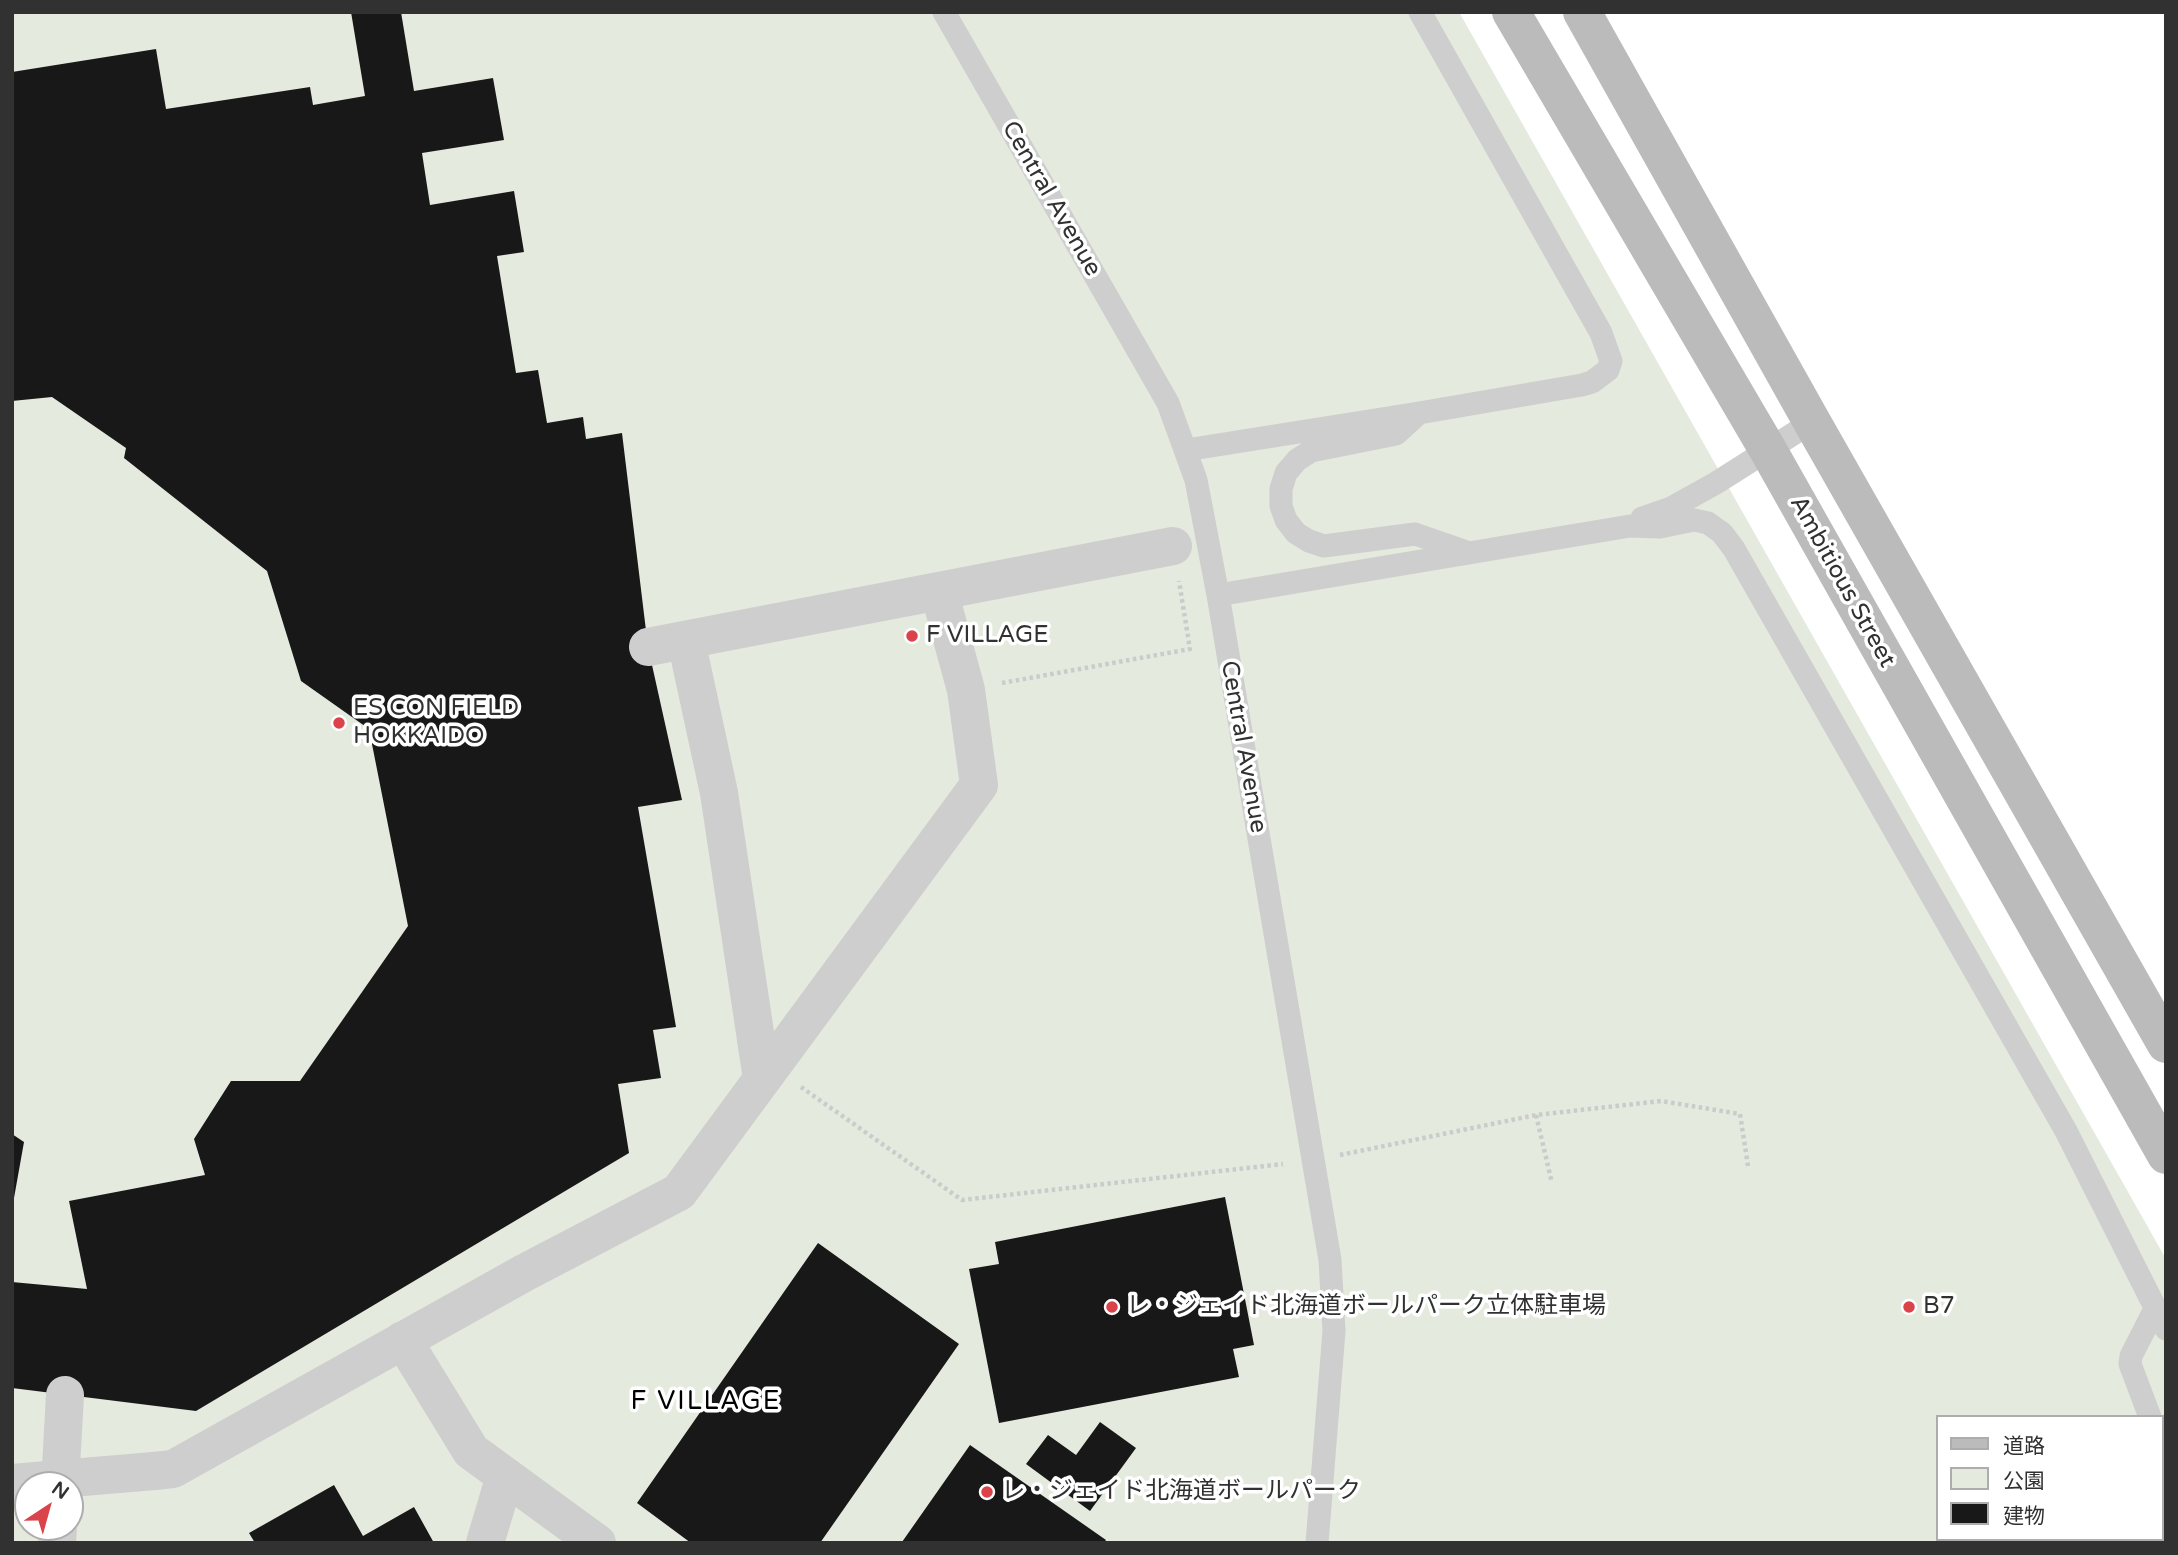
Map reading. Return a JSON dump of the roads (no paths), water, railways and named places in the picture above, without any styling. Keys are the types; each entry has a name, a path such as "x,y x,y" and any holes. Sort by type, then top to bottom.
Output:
{"street":[{"name":"Ambitious Street","path":"1511,12 1768,450 2166,1155"},
{"path":"1582,12 2166,1044"},
{"path":"648,647 1174,546"},
{"path":"12,1483 173,1469 524,1273 679,1192 979,785 966,690 939,591"},
{"path":"686,640 719,793 767,1073"},
{"path":"402,1340 471,1451 597,1543"},
{"path":"62,1471 65,1395"},
{"path":"485,1543 505,1476"}],"lane":[{"name":"Central Avenue","path":"944,12 1168,403 1196,480 1330,1260 1334,1331 1317,1543"},
{"path":"1186,450 1592,382 1608,369 1611,360 1601,333 1420,12"},
{"path":"1419,413 1396,434 1311,451 1297,460 1286,473 1281,489 1281,506 1286,520 1296,533 1324,546 1415,534 1470,553"},
{"path":"1630,526 1646,515 1671,508 1812,422"},
{"path":"1217,595 1630,526 1660,527 1694,520 1708,523 1722,533 2066,1131 2166,1329"},
{"path":"2149,1415 2130,1364 2131,1356 2156,1307"}],"place":[{"name":"F VILLAGE","path":"912,636"},
{"name":"ES CON FIELD HOKKAIDO","path":"339,723"},
{"name":"レ・ジェイド北海道ボールパーク立体駐車場","path":"1112,1307"},
{"name":"B7","path":"1909,1307"},
{"name":"レ・ジェイド北海道ボールパーク","path":"987,1492"}],"district":[{"name":"F VILLAGE","path":"706,1402"}]}
